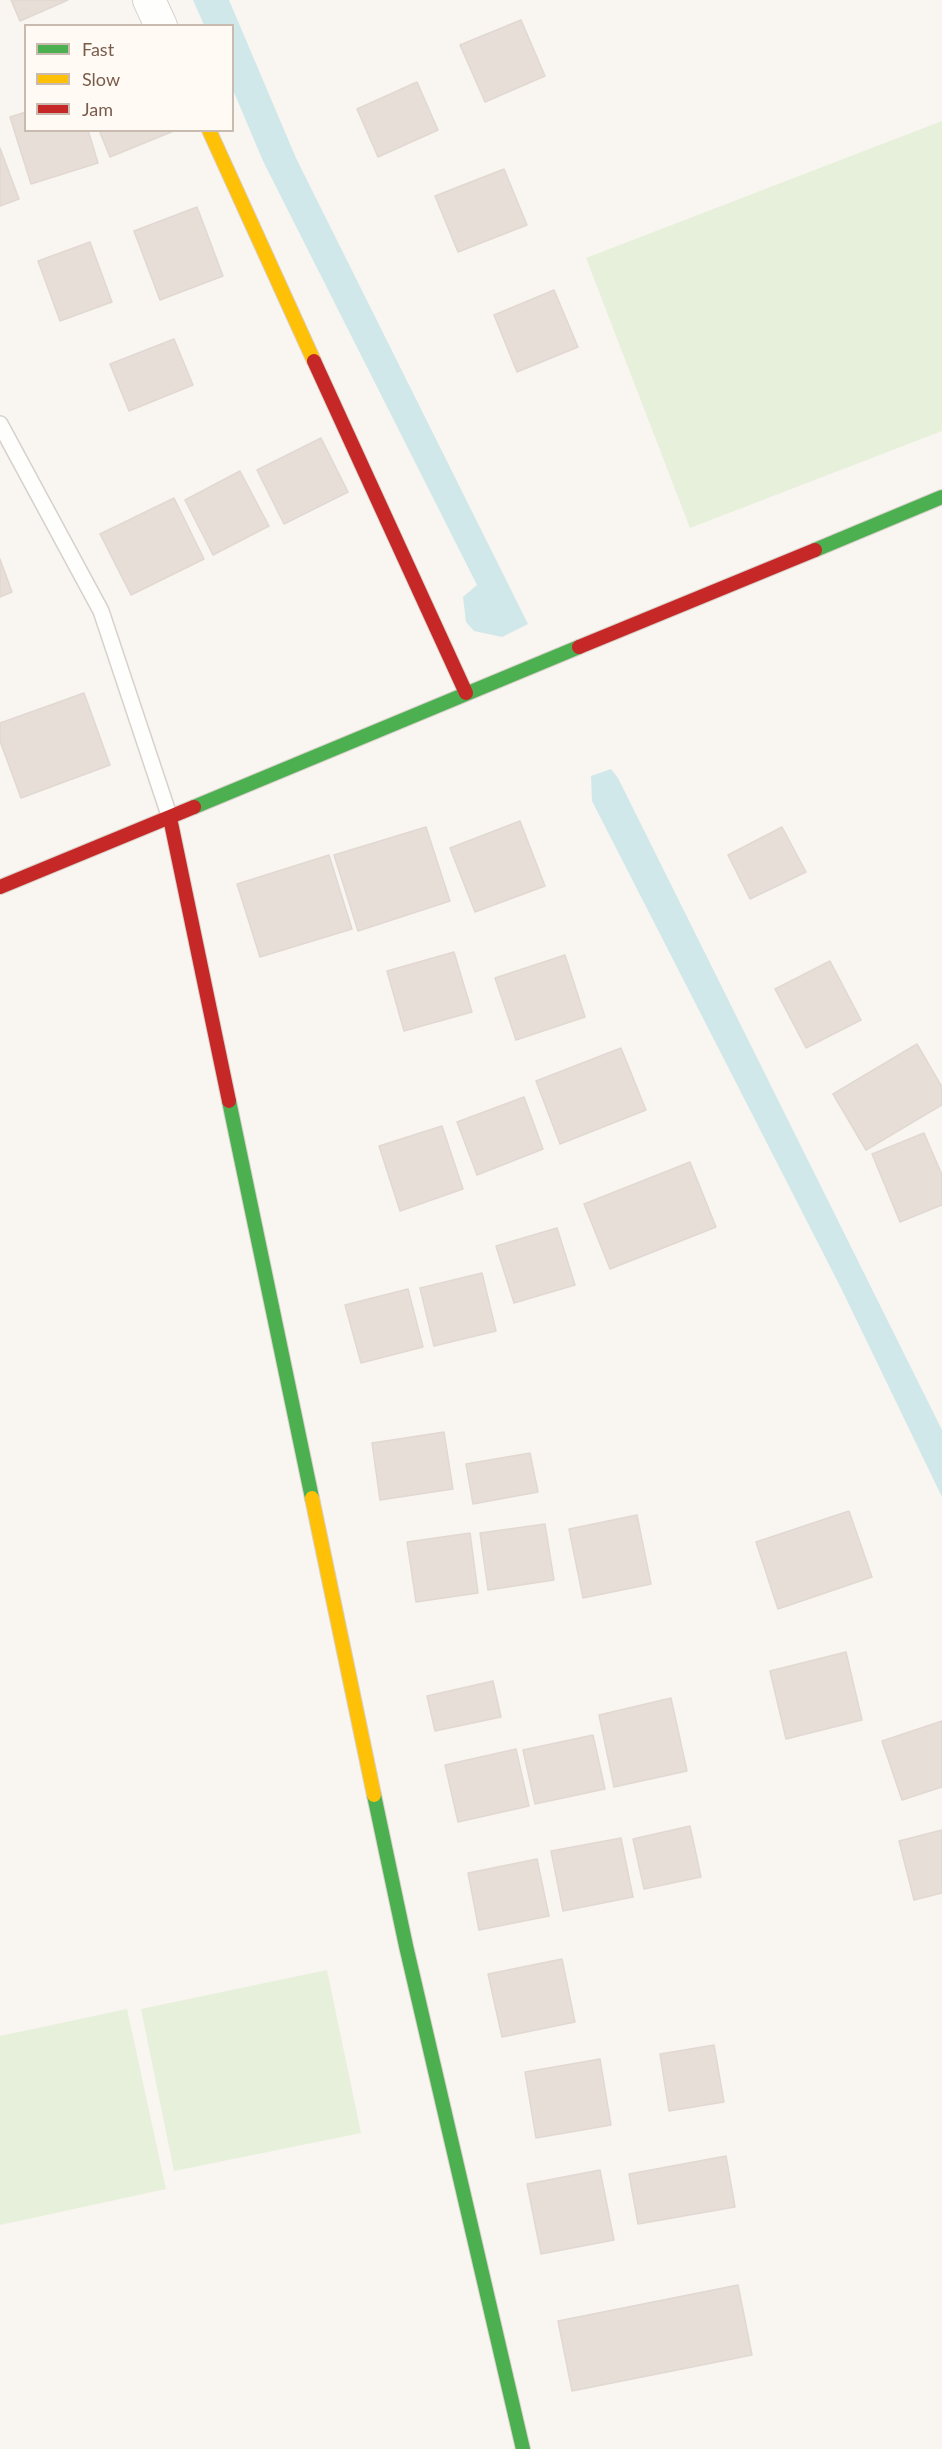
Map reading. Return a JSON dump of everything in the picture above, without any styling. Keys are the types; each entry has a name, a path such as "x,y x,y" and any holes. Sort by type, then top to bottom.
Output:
{"street":[{"path":"149,0 160,24"},
{"path":"210,132 466,693"},
{"path":"0,887 942,497"},
{"path":"170,818 404,1934 523,2449"}],"lane":[{"path":"0,424 101,611 170,818"}],"green space":[{"path":"942,121 942,431 690,528 586,258"},
{"path":"327,1970 361,2133 174,2171 141,2009"},
{"path":"127,2009 166,2189 0,2225 0,2036"}],"water":[{"path":"193,0 229,0 296,158 528,624 502,637 474,631 466,622 463,597 477,585 263,161 234,92 234,24 204,24"},
{"path":"611,769 618,778 942,1430 942,1497 841,1288 592,801 591,776"}],"building":[{"path":"11,0 68,0 20,21"},
{"path":"521,20 545,76 485,102 460,45"},
{"path":"417,82 438,130 378,157 357,109"},
{"path":"24,113 24,132 89,132 98,163 31,184 10,117"},
{"path":"100,132 171,132 110,157"},
{"path":"0,148 19,199 0,206"},
{"path":"504,169 527,225 458,252 435,196"},
{"path":"197,207 223,276 160,300 134,231"},
{"path":"90,242 112,302 60,321 38,261"},
{"path":"554,290 578,347 517,372 494,315"},
{"path":"174,339 193,385 129,411 110,364"},
{"path":"321,438 348,492 284,524 257,470"},
{"path":"240,471 269,526 213,555 185,500"},
{"path":"174,498 204,559 131,595 100,534"},
{"path":"0,559 12,592 0,597"},
{"path":"84,693 110,765 21,798 0,741 0,723"},
{"path":"520,821 545,886 475,912 450,848"},
{"path":"426,827 450,901 358,931 334,855"},
{"path":"782,827 806,872 750,899 728,855"},
{"path":"329,855 352,929 260,957 237,884"},
{"path":"454,952 472,1012 404,1031 387,971"},
{"path":"565,955 585,1017 516,1040 495,978"},
{"path":"830,961 861,1020 806,1048 775,989"},
{"path":"917,1044 942,1087 942,1105 866,1150 833,1094"},
{"path":"621,1048 646,1110 560,1144 536,1081"},
{"path":"524,1097 543,1149 477,1175 457,1122"},
{"path":"442,1126 463,1189 400,1211 379,1146"},
{"path":"924,1133 942,1175 942,1205 900,1222 872,1154"},
{"path":"690,1162 716,1227 610,1269 584,1204"},
{"path":"557,1228 575,1285 514,1303 496,1246"},
{"path":"482,1273 496,1331 434,1346 420,1288"},
{"path":"408,1289 423,1347 361,1363 345,1305"},
{"path":"444,1432 453,1489 380,1500 372,1443"},
{"path":"530,1453 538,1492 473,1504 466,1464"},
{"path":"849,1511 872,1577 778,1609 756,1542"},
{"path":"637,1515 651,1584 583,1598 569,1529"},
{"path":"545,1524 554,1580 488,1590 480,1533"},
{"path":"470,1533 478,1593 416,1602 407,1542"},
{"path":"846,1652 862,1720 786,1739 770,1671"},
{"path":"493,1681 501,1717 435,1731 427,1696"},
{"path":"671,1698 687,1771 614,1787 599,1715"},
{"path":"942,1721 942,1787 902,1800 882,1741"},
{"path":"593,1735 605,1789 535,1804 523,1750"},
{"path":"516,1749 529,1806 458,1822 445,1765"},
{"path":"690,1826 701,1877 644,1889 633,1839"},
{"path":"942,1830 942,1893 914,1900 899,1841"},
{"path":"621,1838 633,1897 563,1911 551,1851"},
{"path":"537,1859 549,1916 479,1930 468,1873"},
{"path":"562,1959 575,2022 502,2037 488,1974"},
{"path":"714,2045 724,2102 669,2111 660,2054"},
{"path":"600,2059 611,2125 536,2138 525,2072"},
{"path":"726,2156 735,2207 638,2224 629,2174"},
{"path":"600,2170 614,2240 541,2254 527,2184"},
{"path":"738,2285 752,2355 572,2391 558,2321"}],"traffic: fast":[{"path":"815,550 942,497"},
{"path":"194,807 579,647"},
{"path":"229,1101 312,1498"},
{"path":"374,1795 406,1946 523,2449"}],"traffic: slow":[{"path":"210,132 314,361"},
{"path":"312,1498 374,1795"}],"traffic: jam":[{"path":"314,361 466,693"},
{"path":"579,647 815,550"},
{"path":"0,887 194,807"},
{"path":"170,818 229,1101"}]}
